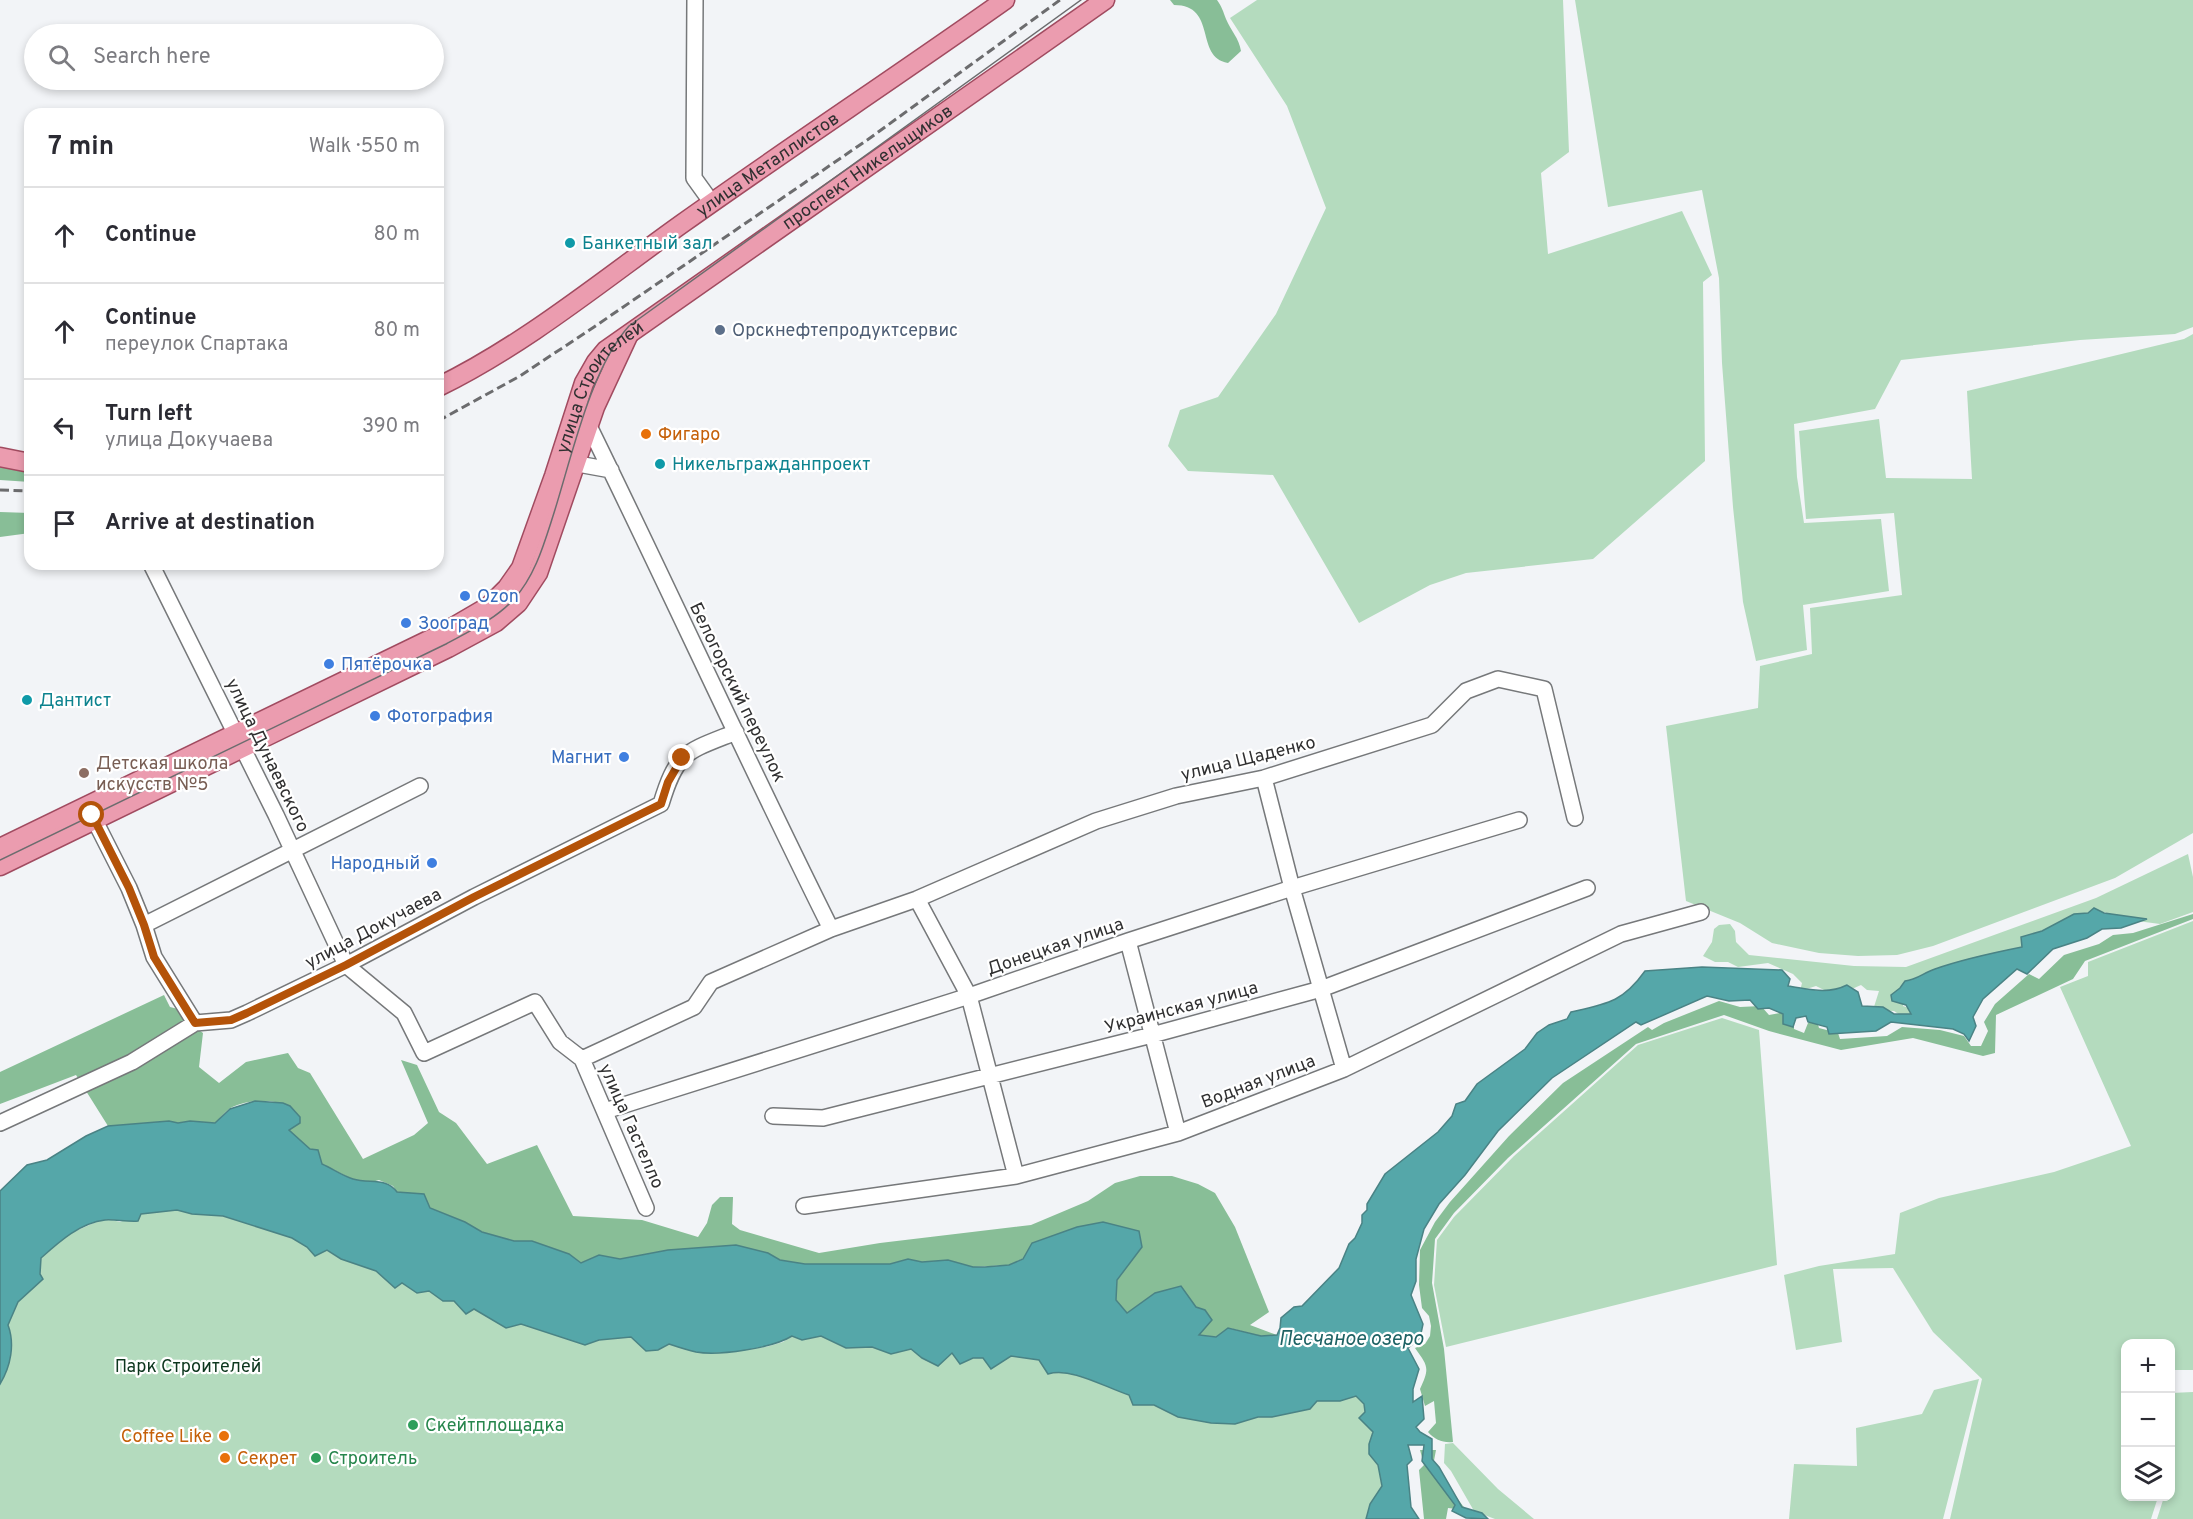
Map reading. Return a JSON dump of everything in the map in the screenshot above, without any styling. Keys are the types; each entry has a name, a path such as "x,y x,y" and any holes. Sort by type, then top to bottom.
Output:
{"main road":[{"name":"улица Металлистов","path":"444,384 469,372 536,330 712,203 1005,0"},
{"name":"проспект Никельщиков","path":"630,332 1105,0"},
{"name":"улица Строителей","path":"0,866 124,796 444,641 489,606 507,588 521,568 563,477 586,405 584,383 606,350 630,332"},
{"path":"0,457 24,462"},
{"name":"улица Строителей","path":"0,848 91,813"}],"street":[{"path":"695,0 694,178 712,203"},
{"name":"Белогорский переулок","path":"580,424 611,470 831,929"},
{"path":"563,477 611,470"},
{"name":"улица Дунаевского","path":"154,570 346,965"},
{"name":"улица Щаденко","path":"582,1059 694,1006 711,982 831,929 917,899 1096,821 1176,796 1264,778 1432,725 1466,691 1498,679 1544,689 1575,818"},
{"name":"улица Докучаева","path":"0,1123 132,1062 195,1023 231,1020 346,965 474,897 661,804 668,782 682,758 711,742 736,732"},
{"path":"1264,778 1292,888 1344,1069"},
{"path":"144,925 293,852 420,786"},
{"path":"91,813 129,888 154,957 195,1023"},
{"name":"Донецкая улица","path":"605,1111 969,996 1292,888 1519,820"},
{"name":"Украинская улица","path":"773,1116 823,1118 1152,1035 1321,989 1587,888"},
{"path":"917,899 969,996 1016,1176"},
{"name":"Водная улица","path":"804,1206 1016,1176 1178,1133 1344,1069 1621,934 1701,912"},
{"path":"1128,941 1178,1133"},
{"path":"346,965 404,1012 424,1053 535,1002 560,1042 582,1059"},
{"name":"улица Гастелло","path":"582,1059 646,1208"}],"green space":[{"path":"1170,0 1217,0 1237,38 1241,51 1228,63 1218,59 1211,51 1196,13 1188,7 1174,5"},
{"path":"1257,0 1563,0 1569,152 1541,173 1548,254 1682,211 1712,275 1703,282 1705,461 1593,559 1466,573 1430,585 1359,623 1273,475 1188,471 1168,446 1180,410 1218,397 1276,314 1326,208 1287,106 1230,18"},
{"path":"1575,0 2193,0 2193,327 2175,334 2080,340 1901,360 1875,409 1794,424 1797,477 1804,523 1881,519 1889,591 1803,605 1807,650 1756,661 1743,602 1733,507 1722,363 1719,278 1702,190 1608,207"},
{"path":"2193,334 2193,833 2115,878 1933,946 1897,955 1858,956 1819,953 1772,943 1740,923 1686,901 1666,726 1758,708 1760,666 1812,654 1810,608 1902,595 1894,513 1806,519 1799,431 1879,419 1886,478 1972,479 1967,391 2184,339"},
{"path":"0,466 24,472 24,482 0,480"},
{"path":"0,512 24,513 24,534 0,537"},
{"path":"2188,854 2193,877 2193,912 2160,924 2115,918 2105,912 2100,918 2033,951 1903,999 1903,1006 1917,1011 1906,1019 1894,1011 1873,1010 1879,991 1867,990 1861,985 1845,992 1830,993 1816,986 1800,991 1802,983 1793,974 1768,963 1738,967 1728,962 1715,962 1703,956 1712,942 1714,929 1719,925 1730,924 1735,931 1736,942 1749,955 1854,966 1906,967 2096,898"},
{"path":"2193,914 2193,919 2085,961 2073,979 1996,1015 1995,1053 1983,1056 1913,1038 1841,1050 1769,1031 1724,1015 1636,1044 1508,1158 1454,1213 1435,1239 1432,1283 1444,1349 1453,1442 1439,1440 1428,1432 1436,1423 1434,1401 1425,1406 1420,1389 1426,1367 1415,1348 1425,1344 1430,1336 1431,1326 1429,1316 1422,1308 1419,1285 1420,1250 1435,1222 1450,1202 1509,1136 1563,1083 1648,1027 1652,1030 1719,1001 1740,1007 1761,1006 1769,1015 1780,1013 1794,1019 1794,1029 1804,1033 1808,1023 1817,1021 1819,1028 1838,1033 1840,1039 1887,1036 1902,1027 1940,1030 1964,1036 1971,1046 1981,1046 1988,1031 1984,1022 1995,1004 2029,974 2039,979 2064,955 2099,944 2113,935 2133,933"},
{"path":"2193,921 2193,1370 2175,1370 2175,1339 2121,1339 2121,1501 2157,1501 2151,1519 1950,1519 1982,1379 1933,1332 1893,1268 1833,1269 1842,1342 1796,1350 1784,1275 1819,1266 1895,1254 1900,1213 1939,1198 2054,1172 2131,1146 2060,987 2088,976 2088,962"},
{"path":"164,995 170,1007 182,1010 187,1022 203,1033 199,1067 219,1083 246,1062 288,1053 298,1068 310,1073 363,1159 414,1135 428,1123 401,1060 417,1065 439,1112 456,1123 487,1164 537,1145 573,1216 642,1220 698,1237 707,1223 712,1205 720,1197 733,1197 732,1224 740,1230 819,1253 880,1243 1031,1225 1088,1201 1115,1183 1140,1176 1172,1176 1198,1184 1215,1193 1235,1227 1269,1312 1250,1325 1277,1335 1261,1336 1229,1328 1217,1337 1199,1335 1196,1307 1155,1293 1127,1313 1116,1300 1117,1280 1142,1247 1139,1232 1103,1222 1009,1265 973,1267 948,1260 922,1262 908,1259 890,1264 805,1264 780,1260 768,1253 668,1250 620,1259 599,1255 581,1263 569,1254 532,1241 514,1241 482,1232 465,1222 397,1192 393,1186 379,1180 368,1183 352,1179 322,1164 318,1150 310,1149 289,1130 290,1106 283,1104 267,1101 243,1103 229,1109 215,1123 169,1121 108,1126 76,1075 0,1104 0,1072"},
{"path":"1722,1018 1759,1030 1777,1265 1446,1347 1434,1285 1437,1240 1454,1217 1514,1156 1638,1045"},
{"name":"Парк Строителей","path":"177,1210 192,1214 223,1216 292,1238 307,1247 326,1250 341,1259 376,1271 395,1288 402,1283 417,1293 429,1291 443,1301 454,1300 466,1313 474,1309 506,1328 521,1324 585,1345 599,1340 631,1336 658,1350 668,1344 697,1352 766,1347 783,1342 792,1336 802,1340 821,1336 846,1348 872,1347 891,1354 911,1349 922,1358 952,1352 973,1358 1011,1356 1039,1360 1048,1374 1078,1375 1129,1395 1133,1405 1154,1405 1178,1417 1211,1423 1235,1424 1258,1417 1272,1417 1310,1409 1317,1401 1340,1401 1356,1395 1364,1404 1365,1412 1360,1418 1373,1432 1369,1444 1378,1465 1382,1487 1370,1504 1366,1519 0,1519 0,1384 10,1355 11,1339 8,1325 18,1302 43,1279 40,1274 41,1258 69,1234 96,1222 108,1219 120,1222 140,1214"},
{"path":"1979,1379 1943,1519 1789,1519 1794,1464 1857,1466 1856,1428 1922,1414 1934,1390"},
{"path":"2193,1392 2193,1519 2157,1519 2163,1501 2175,1501 2175,1393"},
{"path":"1453,1443 1498,1489 1534,1519 1495,1519 1474,1511 1444,1463 1445,1444"},
{"path":"1420,1450 1436,1450 1433,1466 1466,1510 1448,1508 1446,1519 1424,1519 1419,1470 1424,1465"}],"water":[{"name":"Песчаное озеро","path":"2094,908 2104,913 2147,919 2121,928 2102,929 2087,938 2053,949 2027,974 2017,969 1983,999 1973,1017 1976,1026 1969,1041 1964,1034 1953,1029 1891,1022 1876,1031 1829,1034 1827,1027 1808,1022 1806,1016 1796,1018 1793,1027 1783,1024 1783,1014 1769,1008 1758,1009 1750,1000 1729,1001 1707,996 1641,1025 1636,1022 1552,1078 1498,1131 1465,1175 1439,1204 1424,1229 1416,1259 1416,1281 1411,1295 1423,1324 1420,1338 1408,1348 1419,1369 1413,1389 1413,1402 1422,1396 1424,1419 1416,1427 1432,1439 1432,1459 1462,1507 1482,1513 1488,1519 1466,1518 1452,1511 1455,1505 1422,1461 1424,1445 1408,1445 1412,1460 1407,1465 1411,1507 1419,1519 1366,1519 1370,1504 1382,1486 1378,1465 1369,1454 1373,1432 1359,1418 1365,1412 1364,1404 1356,1396 1340,1401 1317,1401 1310,1409 1272,1417 1258,1417 1235,1424 1211,1423 1178,1417 1154,1405 1133,1405 1129,1395 1078,1375 1048,1374 1039,1360 1011,1356 991,1369 983,1358 973,1358 960,1364 952,1353 938,1366 911,1349 891,1354 872,1347 846,1348 821,1336 802,1340 792,1336 772,1344 746,1350 718,1353 696,1352 669,1344 658,1350 646,1351 631,1337 599,1340 585,1345 521,1324 506,1328 474,1309 466,1314 454,1301 443,1301 429,1291 417,1293 402,1283 395,1288 376,1271 341,1259 327,1250 315,1256 307,1247 292,1238 223,1216 192,1214 177,1210 141,1214 138,1221 105,1220 87,1225 63,1239 41,1258 40,1274 43,1279 18,1302 8,1325 11,1355 0,1384 0,1191 27,1165 47,1160 86,1136 108,1126 169,1121 215,1123 230,1109 255,1101 283,1103 290,1106 300,1117 300,1123 289,1130 310,1149 318,1150 322,1164 349,1178 388,1184 397,1192 424,1194 430,1208 465,1222 482,1232 514,1241 532,1241 569,1254 581,1263 599,1255 620,1259 668,1250 736,1245 768,1253 780,1260 805,1264 890,1264 908,1259 922,1262 948,1260 973,1267 985,1267 1009,1265 1023,1259 1032,1243 1077,1227 1103,1222 1139,1231 1142,1247 1117,1280 1116,1300 1127,1313 1155,1293 1181,1286 1196,1307 1205,1310 1212,1320 1199,1335 1216,1337 1228,1328 1261,1336 1277,1335 1281,1318 1294,1307 1302,1306 1339,1268 1349,1244 1355,1238 1362,1223 1362,1215 1367,1210 1367,1204 1385,1174 1438,1132 1452,1116 1456,1104 1465,1101 1477,1084 1525,1049 1537,1033 1549,1025 1567,1019 1571,1012 1613,1000 1629,989 1645,971 1702,967 1782,970 1790,979 1788,986 1825,991 1847,985 1858,992 1862,1006 1883,1007 1894,1014 1911,1014 1906,1005 1892,1001 1891,995 1905,981 1956,962 2022,947 2021,937 2042,931 2074,914 2088,913"}],"tram line":[{"path":"0,860 446,644 499,613 521,590 538,559 593,390 615,344 629,326 1081,0"}],"railway":[{"path":"444,418 520,376 594,327 870,138 1060,0"},
{"path":"0,490 24,491"}],"place":[{"name":"Банкетный зал","path":"570,243"},
{"name":"Орскнефтепродуктсервис","path":"720,330"},
{"name":"Фигаро","path":"646,434"},
{"name":"Никельгражданпроект","path":"660,464"},
{"name":"Ozon","path":"465,596"},
{"name":"Зооград","path":"406,623"},
{"name":"Пятёрочка","path":"329,664"},
{"name":"Дантист","path":"27,700"},
{"name":"Фотография","path":"375,716"},
{"name":"Магнит","path":"624,757"},
{"name":"Детская школа искусств №5","path":"84,773"},
{"name":"Народный","path":"432,863"},
{"name":"Скейтплощадка","path":"413,1425"},
{"name":"Coffee Like","path":"224,1436"},
{"name":"Секрет","path":"225,1458"},
{"name":"Строитель","path":"316,1458"}],"route":[{"path":"92,815 129,888 154,957 195,1023 231,1020 346,965 474,897 661,804 668,782 682,758"}]}
